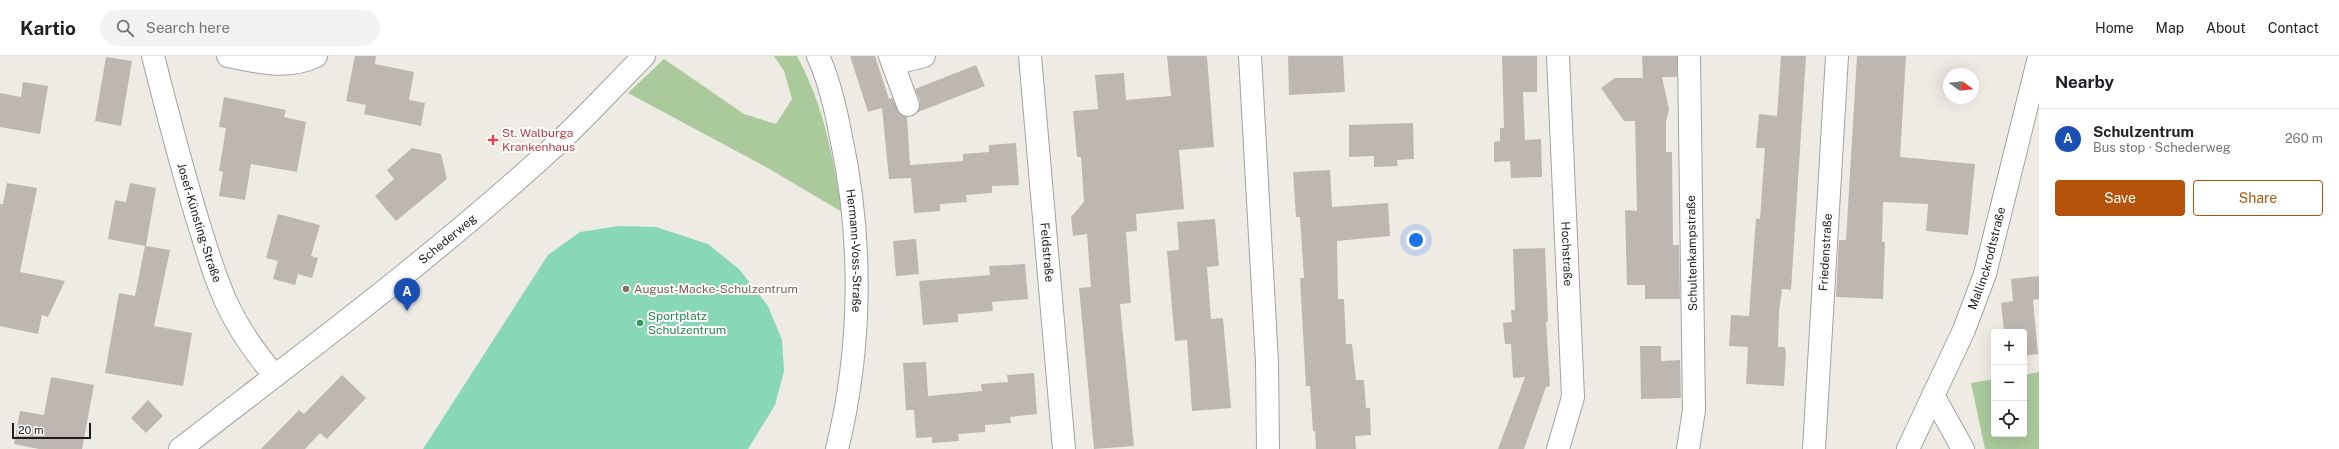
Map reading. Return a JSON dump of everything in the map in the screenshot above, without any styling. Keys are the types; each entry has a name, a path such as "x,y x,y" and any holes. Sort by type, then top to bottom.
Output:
{"street":[{"name":"Josef-Künsting-Straße","path":"153,56 172,134 214,272 229,308 240,328 251,347 274,376"},
{"path":"228,56 266,64 290,64 304,62 316,56"},
{"name":"Schederweg","path":"180,449 386,289 495,199 559,143 644,56"},
{"name":"Hermann-Voss-Straße","path":"818,56 835,104 845,153 854,220 856,296 853,361 837,449"},
{"path":"908,105 892,60 924,56"},
{"name":"Feldstraße","path":"1030,56 1064,449"},
{"path":"1250,56 1267,355 1268,449"},
{"name":"Hochstraße","path":"1558,56 1573,397 1558,449"},
{"name":"Schultenkampstraße","path":"1688,449 1694,410 1689,56"},
{"name":"Friedenstraße","path":"1814,449 1837,56"},
{"name":"Mallinckrodtstraße","path":"1908,449 1964,330 1985,274 2039,57"},
{"path":"1933,395 1963,449"}],"green space":[{"path":"774,56 797,56 806,75 821,113 831,151 842,212 766,167 628,93 664,59 744,114 776,124 792,99 784,71"},
{"name":"Sportplatz Schulzentrum","path":"619,226 656,227 708,244 739,269 768,306 782,340 784,371 775,405 748,449 423,449 548,255 580,232"},
{"path":"2039,372 2039,449 1985,449 1971,383 1991,380 1991,437 2027,437 2027,374"}],"building":[{"path":"355,56 376,56 375,64 414,72 409,100 425,103 421,126 364,114 366,105 346,101"},
{"path":"850,56 875,56 889,99 892,98 900,114 907,117 910,165 963,161 963,154 989,152 989,145 1016,143 1019,185 992,186 992,193 966,195 967,202 940,204 940,211 914,213 911,178 889,179 882,108 868,112"},
{"path":"1167,56 1207,56 1214,147 1179,150 1184,209 1136,214 1137,231 1126,232 1131,303 1120,304 1134,446 1094,449 1079,288 1091,287 1087,234 1073,236 1071,217 1084,202 1081,157 1077,157 1073,111 1098,109 1095,75 1124,73 1126,100 1171,96"},
{"path":"1288,56 1343,56 1345,92 1289,95"},
{"path":"1502,56 1537,56 1537,92 1523,92 1525,140 1541,139 1542,177 1511,178 1510,161 1494,162 1494,142 1500,141 1500,128 1504,128"},
{"path":"1642,56 1677,56 1677,77 1662,77 1669,109 1666,122 1666,152 1672,152 1673,245 1679,245 1680,299 1645,299 1645,285 1627,285 1625,210 1637,211 1635,121 1624,121 1601,88 1615,78 1643,78"},
{"path":"1781,56 1806,56 1791,290 1782,289 1779,312 1778,347 1785,347 1786,354 1784,386 1746,384 1748,347 1729,346 1731,315 1749,316 1756,218 1760,219 1765,148 1756,148 1759,114 1777,116"},
{"path":"1857,56 1906,56 1900,157 1975,164 1968,235 1926,231 1928,204 1883,202 1882,242 1885,242 1883,299 1836,297 1839,240 1846,240"},
{"path":"106,57 132,61 121,126 95,121"},
{"path":"976,65 985,86 918,112 920,101 915,89"},
{"path":"23,82 48,86 40,134 0,127 0,93 21,97"},
{"path":"224,97 286,110 284,117 306,122 297,172 251,164 245,200 219,196 223,172 219,171 226,128 219,127"},
{"path":"1413,123 1414,159 1397,160 1398,166 1374,167 1374,156 1349,157 1349,125"},
{"path":"412,148 441,154 447,179 396,221 375,196 394,179 387,170"},
{"path":"1330,170 1332,207 1388,203 1390,236 1337,241 1338,299 1344,299 1346,344 1352,344 1356,380 1364,380 1366,408 1370,408 1371,435 1355,436 1356,449 1316,449 1315,431 1313,431 1310,386 1306,386 1300,278 1304,278 1300,217 1296,217 1293,172"},
{"path":"7,183 37,188 20,272 65,281 48,317 42,315 38,334 0,326 0,204 3,204"},
{"path":"130,183 156,188 146,246 170,250 154,326 192,333 183,386 105,373 119,293 135,296 145,246 108,239 115,200 126,202"},
{"path":"278,214 320,225 311,256 318,258 312,278 298,274 295,285 273,279 278,261 266,258"},
{"path":"1215,219 1219,266 1207,267 1211,319 1223,318 1231,408 1192,411 1187,340 1175,341 1167,251 1179,250 1177,222"},
{"path":"916,239 919,274 896,276 893,241"},
{"path":"1545,248 1548,321 1546,322 1550,386 1546,387 1524,449 1498,449 1525,377 1513,378 1511,344 1505,344 1503,323 1512,322 1511,310 1515,310 1513,249"},
{"path":"1025,264 1028,299 992,302 993,311 958,314 958,322 923,325 919,281 990,275 989,266"},
{"path":"2039,276 2039,299 2033,300 2038,354 2027,356 2027,329 2004,329 2001,303 2013,301 2011,279"},
{"path":"1640,346 1661,346 1661,361 1680,360 1681,398 1641,399"},
{"path":"926,362 928,396 982,391 981,384 1008,382 1007,375 1034,373 1037,414 1010,417 1011,423 985,425 985,432 958,434 959,441 932,443 932,437 916,438 914,410 906,410 903,363"},
{"path":"342,375 366,398 327,439 320,433 305,449 261,449 299,410 304,414"},
{"path":"51,377 94,385 82,449 39,449 14,444 20,411 44,415"},
{"path":"148,400 163,416 146,433 131,418"}],"place":[{"name":"St. Walburga Krankenhaus","path":"493,140"},
{"name":"August-Macke-Schulzentrum","path":"626,289"},
{"name":"Schulzentrum","path":"407,311"},
{"name":"Sportplatz Schulzentrum","path":"640,323"}]}
